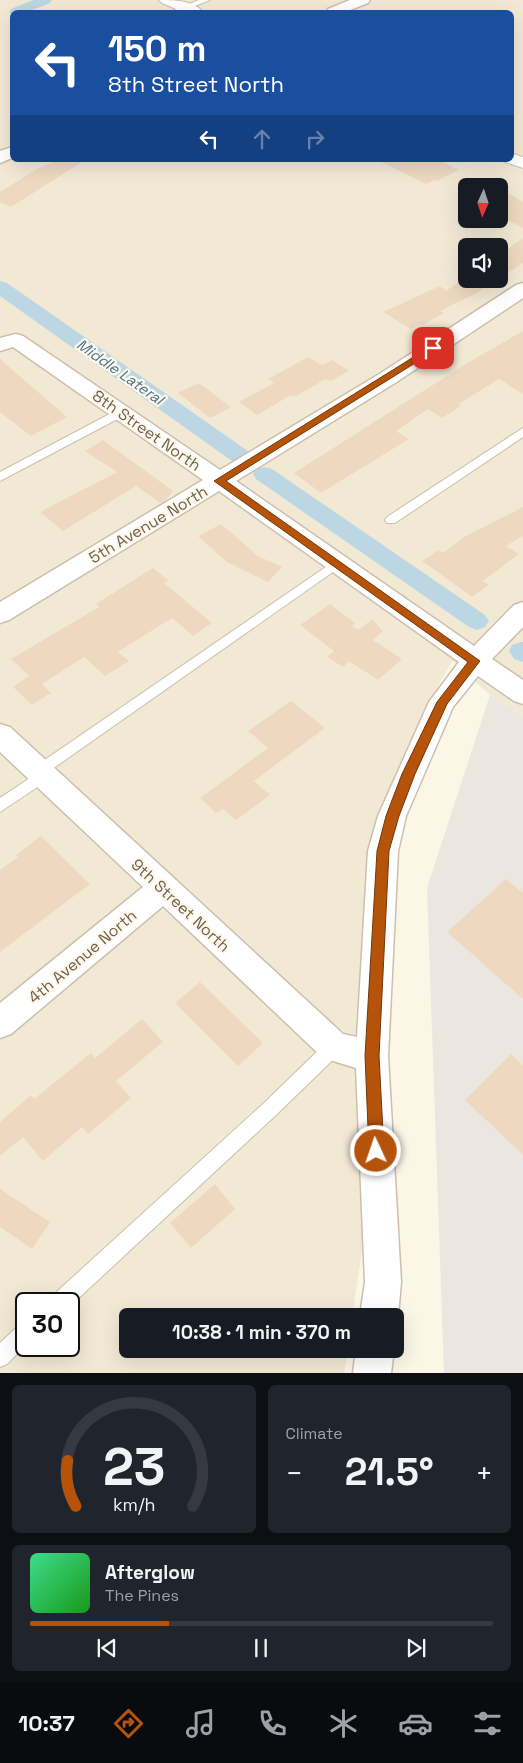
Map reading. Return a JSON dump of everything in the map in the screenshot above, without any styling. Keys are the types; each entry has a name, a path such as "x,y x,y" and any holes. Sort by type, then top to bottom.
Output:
{"street":[{"path":"167,0 183,10"},
{"path":"338,10 363,0"},
{"name":"5th Avenue North","path":"0,614 388,378 523,289"},
{"name":"8th Street North","path":"8,342 121,412 523,694"},
{"path":"380,1308 383,1282 372,1056 383,851 392,816 408,774 442,702 475,661 523,612"},
{"name":"9th Street North","path":"0,735 334,1047 372,1056"},
{"name":"4th Avenue North","path":"0,1023 163,888"},
{"path":"372,1373 374,1358"}],"lane":[{"path":"187,10 206,0"},
{"path":"0,477 121,412"},
{"path":"391,520 523,432"},
{"path":"0,806 41,774 336,564"},
{"path":"71,1292 270,1110 334,1047"},
{"path":"0,1357 15,1343"}],"shaded area":[{"path":"0,0 523,0 523,717 490,695 452,661 424,711 397,775 372,978 363,1245 353,1308 119,1308 119,1358 346,1358 344,1373 0,1373"},
{"path":"490,695 523,717 523,1373 444,1373 427,888"}],"building":[{"path":"53,162 82,162 11,207 0,202 0,192 37,169"},
{"path":"381,162 443,162 459,170 437,181 426,184"},
{"path":"508,193 523,202 523,228 508,220"},
{"path":"523,238 523,263 508,272 508,249"},
{"path":"458,283 458,288 484,288 440,311 444,313 423,325 419,324 411,329 383,312 440,286 446,291"},
{"path":"523,331 523,394 499,379 459,404 461,406 442,418 428,409 396,431 409,439 321,493 294,473 469,362"},
{"path":"308,357 322,365 332,360 349,371 330,381 326,379 294,397 291,395 257,415 239,402 274,383 268,379"},
{"path":"0,359 67,417 31,436 0,412"},
{"path":"199,383 231,407 210,418 178,393"},
{"path":"103,440 173,491 161,503 136,486 63,531 40,512 117,472 85,451"},
{"path":"523,507 523,536 506,546 519,554 483,581 489,585 472,597 422,561 439,550 443,553 464,537"},
{"path":"221,524 258,556 282,567 268,582 227,562 198,536"},
{"path":"153,568 169,581 164,583 212,623 193,636 172,618 118,652 129,661 105,676 84,657 42,684 51,693 32,705 13,687 29,676 11,659 99,607 96,604"},
{"path":"330,604 355,623 352,626 359,630 372,619 383,631 373,640 402,659 378,680 349,661 343,667 327,657 334,651 300,625"},
{"path":"291,701 325,728 254,781 270,795 236,820 223,809 216,813 200,798 268,748 248,731"},
{"path":"41,836 90,884 0,952 0,870"},
{"path":"506,879 523,893 523,999 447,932"},
{"path":"200,982 263,1043 238,1066 175,1003"},
{"path":"142,1019 163,1042 116,1081 131,1098 88,1134 82,1127 43,1161 23,1137 0,1156 0,1122 31,1095 34,1099 91,1053 95,1058"},
{"path":"511,1054 523,1065 523,1155 465,1100"},
{"path":"215,1184 235,1209 191,1248 170,1223"},
{"path":"0,1189 50,1222 32,1249 0,1227"}],"waterway":[{"path":"21,10 45,0"},
{"name":"Middle Lateral","path":"0,287 240,456"},
{"name":"Middle Lateral","path":"264,474 477,621"}],"route":[{"path":"376,1151 372,1056 383,851 392,816 408,774 442,702 475,661 219,481 388,378 433,348"}]}
